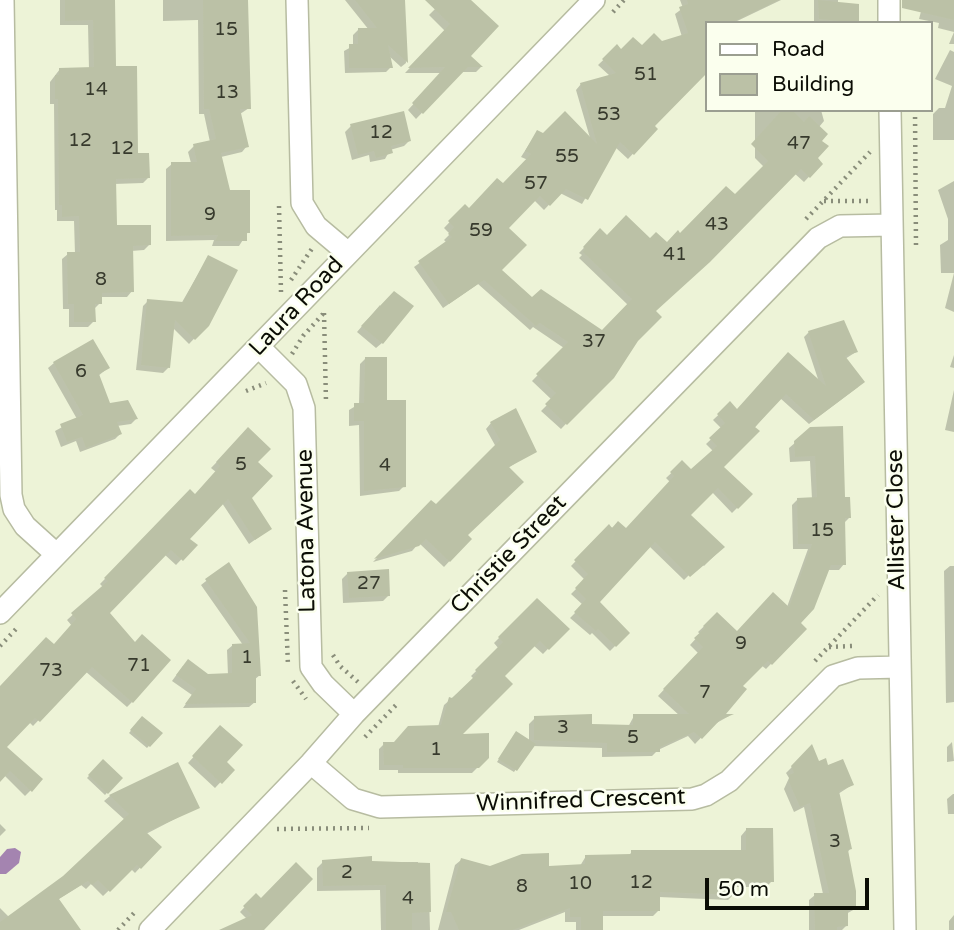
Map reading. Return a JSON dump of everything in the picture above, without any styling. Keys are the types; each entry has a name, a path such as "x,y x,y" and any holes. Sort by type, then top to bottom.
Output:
{"street":[{"path":"3,0 11,495 14,509 25,526 56,554"},
{"path":"297,0 302,202 316,226 348,253"},
{"name":"Laura Road","path":"0,613 260,348 348,253 594,0"},
{"path":"889,0 889,21"},
{"name":"Allister Close","path":"890,112 905,930"},
{"name":"Christie Street","path":"150,930 311,764 354,714 822,234 845,225 892,225"},
{"name":"Latona Avenue","path":"260,348 296,384 304,408 312,667 323,684 354,714"},
{"name":"Winnifred Crescent","path":"311,764 353,799 370,806 692,799 729,781 833,676 858,668 900,667"}],"path":[{"path":"823,201 872,201"},
{"path":"810,666 878,595"}],"shaded area":[{"path":"15,848 21,852 19,863 6,874 0,874 0,857 7,849"}],"building":[{"path":"65,0 115,0 116,66 137,66 138,153 149,153 150,178 116,179 117,225 151,225 151,245 133,246 134,292 102,293 102,304 95,304 96,322 74,322 74,304 68,304 67,252 80,252 79,216 62,217 62,205 59,205 58,99 55,99 55,75 59,75 59,68 94,67 93,20 65,21"},
{"path":"203,0 248,0 251,109 240,109 249,147 221,153 230,190 250,190 250,233 247,233 247,241 215,241 218,235 171,236 171,162 197,162 193,144 216,139 209,109 204,109"},
{"path":"355,0 405,0 408,63 388,45 393,68 349,68 349,44 358,44 358,28 377,28"},
{"path":"425,0 471,0 499,26 471,56 483,67 468,67 423,114 412,103 445,67 408,68 450,24"},
{"path":"687,0 779,0 735,21 706,21 706,74 655,126 658,129 634,155 620,142 588,200 566,189 550,206 540,196 509,228 527,245 502,270 532,297 541,289 602,330 632,299 583,252 583,247 600,228 607,235 626,215 650,238 656,232 667,242 678,230 680,233 726,186 735,194 768,161 751,144 780,112 794,112 804,122 809,116 828,134 822,141 829,146 818,158 823,164 810,178 801,169 710,262 656,311 662,317 638,341 614,378 567,425 545,404 556,393 536,374 568,342 540,323 536,326 484,280 449,304 418,261 452,237 448,234 454,227 448,221 465,204 469,208 497,178 503,183 531,154 525,151 537,130 543,133 565,111 597,144 580,83 616,73 602,59 617,44 621,49 633,37 642,45 654,33 662,41 688,33 679,7 688,4"},
{"path":"818,0 859,4 859,21 819,19"},
{"path":"902,0 954,0 954,20 902,8"},
{"path":"404,111 411,141 391,146 393,153 376,158 374,151 358,155 350,124"},
{"path":"208,255 238,270 209,326 195,340 175,320 170,368 141,365 147,299 183,302"},
{"path":"394,291 414,306 383,344 361,326"},
{"path":"844,320 858,352 845,356 865,382 814,420 786,394 755,427 760,431 724,467 753,494 738,509 718,488 691,515 725,547 690,577 655,542 600,602 630,633 616,647 598,629 596,631 574,612 586,599 575,588 588,574 574,560 609,524 612,528 618,521 626,528 674,476 670,472 682,460 691,469 717,446 709,438 725,423 717,414 730,401 737,409 788,352 826,386 808,331"},
{"path":"93,339 110,368 99,374 110,403 128,400 138,419 117,422 122,434 86,448 82,437 67,442 60,424 83,415 53,362"},
{"path":"365,357 387,357 387,400 406,400 406,487 364,491 364,421 354,421 354,403 364,403"},
{"path":"516,408 537,452 509,467 524,482 468,535 472,539 450,562 426,539 419,546 374,559 431,500 436,504 500,440 490,422"},
{"path":"843,426 845,497 850,497 851,518 845,518 846,565 831,565 814,609 801,623 807,629 772,665 768,661 743,686 747,689 726,714 734,714 720,720 702,739 694,732 660,747 660,752 607,752 607,743 534,740 534,716 592,714 592,724 633,725 633,714 689,714 663,689 703,647 694,638 705,628 703,626 717,612 737,631 773,592 789,607 812,544 798,544 797,498 817,497 815,456 795,457 794,441 810,427"},
{"path":"248,427 271,449 258,462 273,476 252,498 272,529 255,540 228,499 190,539 198,545 183,561 171,550 110,613 135,642 142,634 171,660 133,703 92,667 40,722 35,718 7,747 43,779 32,792 10,771 0,782 0,686 46,637 54,644 76,619 71,613 108,581 104,578 190,489 195,494 220,466 216,462"},
{"path":"229,562 257,607 261,676 256,676 256,703 185,704 196,689 176,675 188,659 208,674 232,673 232,644 250,643 205,579"},
{"path":"389,569 390,596 349,598 347,572"},
{"path":"537,598 570,629 549,650 540,641 505,676 513,684 463,734 489,733 489,758 479,768 403,768 403,765 384,765 383,742 394,742 408,726 441,725 449,697 452,698 478,673 475,670 503,642 498,637"},
{"path":"142,716 163,733 150,747 130,730"},
{"path":"220,725 243,745 227,762 235,770 222,784 192,756"},
{"path":"516,731 536,744 517,771 498,759"},
{"path":"812,744 819,761 826,758 828,765 843,759 854,785 839,791 852,849 848,850 856,891 856,909 848,909 848,926 837,927 837,930 815,930 814,893 829,893 810,803 800,807 789,782 789,775 794,773 791,766"},
{"path":"103,759 123,778 108,794 88,775"},
{"path":"178,762 200,808 146,832 162,847 141,869 137,865 110,892 98,880 92,885 88,881 59,899 81,930 0,930 0,922 63,876 129,814 109,795"},
{"path":"746,828 773,828 774,882 736,882 736,895 660,892 660,911 603,911 603,930 581,930 581,917 570,917 570,908 513,930 459,930 451,912 446,912 461,858 490,866 522,854 549,853 549,866 585,864 585,855 631,854 631,850 746,850"},
{"path":"372,856 372,861 430,863 431,912 412,913 412,930 386,930 386,885 323,886 322,860"},
{"path":"296,862 313,879 264,930 219,930 252,915 243,906 256,893 261,898"}]}
